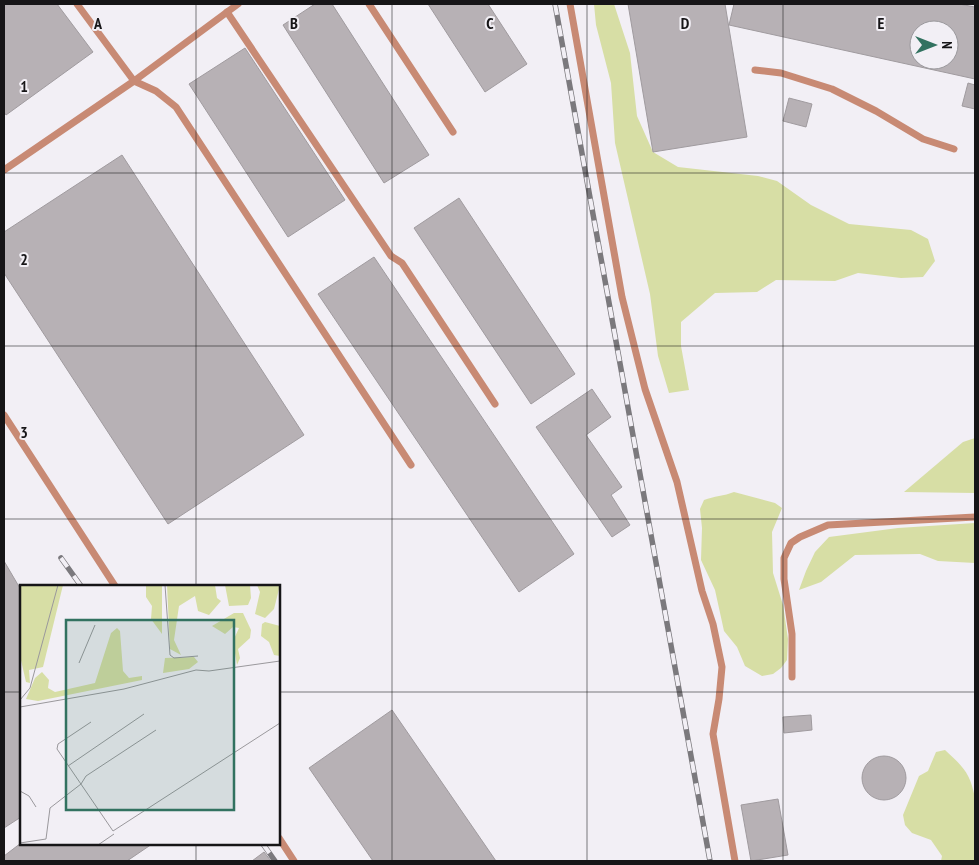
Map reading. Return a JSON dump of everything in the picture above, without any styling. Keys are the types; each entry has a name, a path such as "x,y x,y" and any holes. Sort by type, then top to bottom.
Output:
{"lane":[{"path":"77,4 134,81 156,91 176,107 411,465"},
{"path":"4,170 134,81 238,4"},
{"path":"369,4 453,132"},
{"path":"570,4 622,298 645,389 677,482 722,667 720,699 713,734 735,861"},
{"path":"227,12 391,256 402,262 495,404"},
{"path":"755,70 781,72 832,89 923,138 954,149"},
{"path":"4,415 114,585"},
{"path":"792,677 792,634 784,579 784,558 791,543 828,525 975,517"},
{"path":"280,840 294,861"}],"green space":[{"path":"594,4 614,4 630,53 637,116 653,152 678,167 758,176 777,181 811,205 849,224 911,230 928,239 935,261 923,277 901,278 858,273 835,281 776,280 757,292 715,293 681,322 681,346 689,390 669,393 658,356 650,294 615,143 611,83 596,25"},
{"path":"975,438 975,493 904,492 963,442"},
{"path":"734,492 775,503 782,508 772,532 773,573 783,605 788,639 787,660 773,674 762,676 745,666 737,647 724,631 715,590 701,560 702,528 700,509 704,500"},
{"path":"975,523 975,563 938,561 920,554 855,555 821,582 799,590 815,552 829,537 898,528"},
{"path":"945,750 965,771 973,789 975,798 975,861 941,861 942,856 931,840 912,833 905,825 903,815 919,776 928,771 936,752"}],"building":[{"path":"4,4 57,4 93,52 6,115 4,112"},
{"path":"315,4 332,4 429,155 384,183 283,25"},
{"path":"428,4 488,4 527,64 485,92"},
{"path":"628,4 725,4 747,137 653,152"},
{"path":"734,4 959,4 975,7 975,79 934,70 959,70 959,20 909,20 909,65 729,25"},
{"path":"245,48 345,200 288,237 189,84"},
{"path":"968,83 975,85 975,109 962,106"},
{"path":"789,98 812,104 806,127 783,121"},
{"path":"122,155 304,435 168,524 4,273 4,232"},
{"path":"459,198 575,374 531,404 414,228"},
{"path":"374,257 574,554 519,592 318,294"},
{"path":"592,389 611,417 586,435 622,487 611,495 630,525 612,537 536,427"},
{"path":"4,561 20,588 20,818 4,828"},
{"path":"392,710 496,861 373,861 309,768"},
{"path":"811,715 812,730 784,733 783,717"},
{"path":"884,756 896,760 902,766 906,778 902,790 896,796 884,800 872,796 866,790 862,778 866,766 872,760"},
{"path":"778,799 788,855 751,861 741,805"},
{"path":"20,844 151,845 127,861 4,861 4,856"},
{"path":"264,852 271,861 252,861"}],"railway":[{"path":"555,4 710,861"},
{"path":"61,558 80,585"},
{"path":"264,845 275,861"}]}
